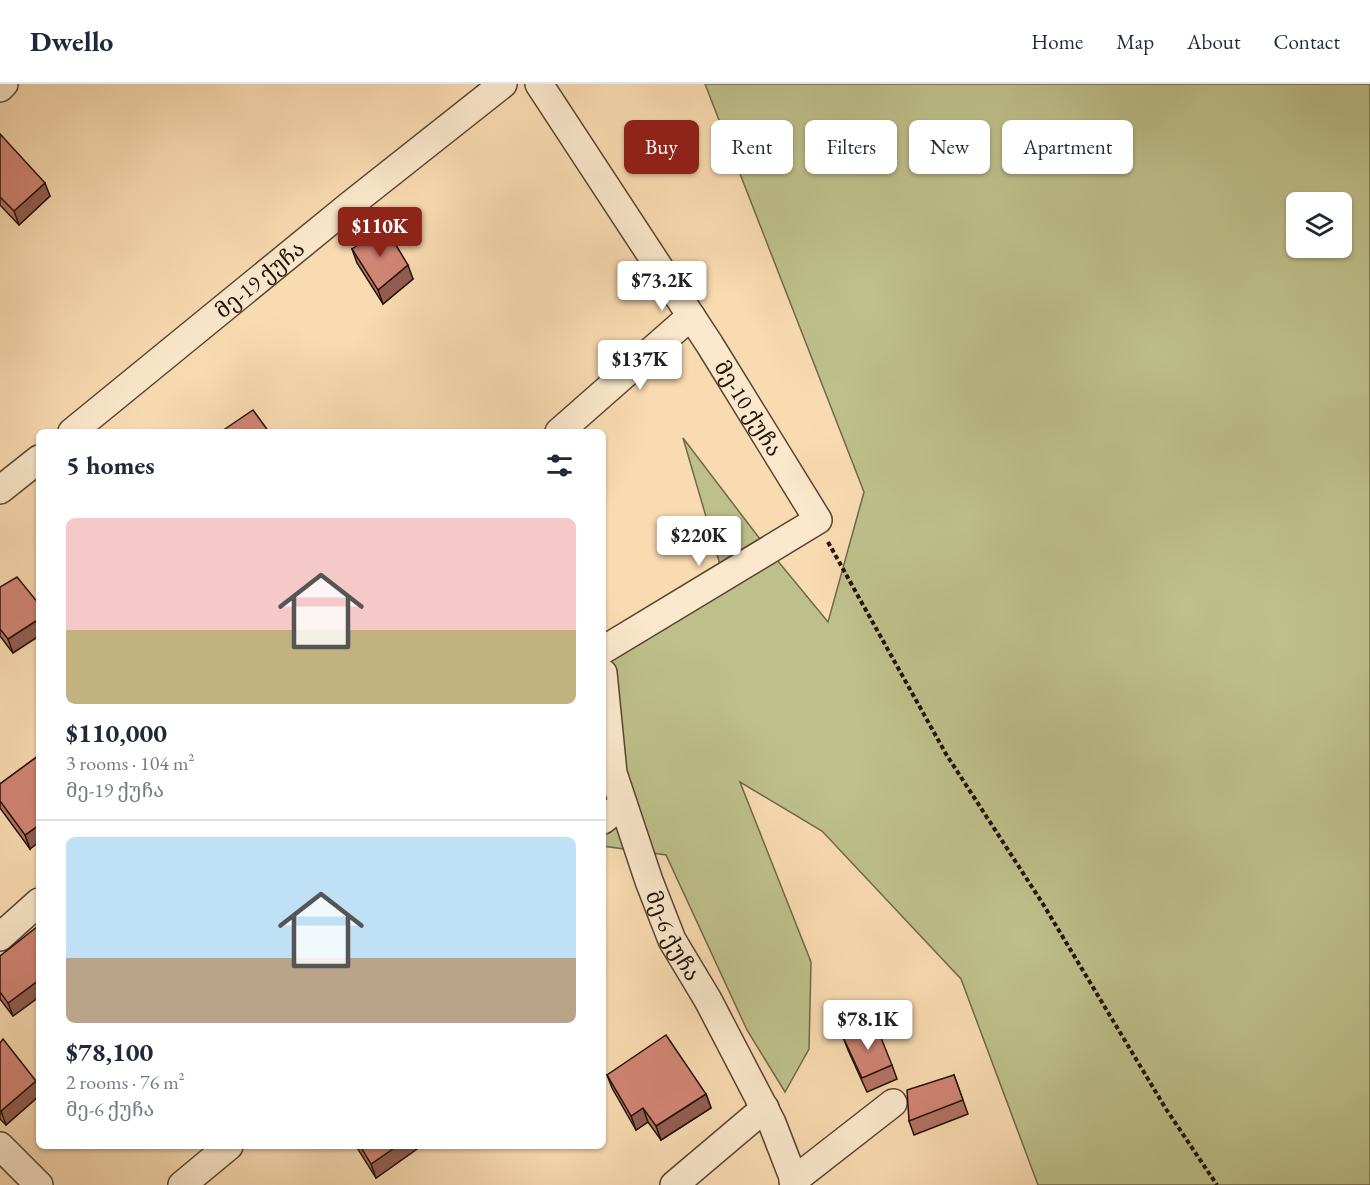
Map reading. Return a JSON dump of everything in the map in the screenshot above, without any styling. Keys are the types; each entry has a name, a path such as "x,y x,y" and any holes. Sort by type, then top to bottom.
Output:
{"street":[{"path":"0,88 4,84"},
{"name":"მე-19 ქუჩა","path":"76,429 503,84"},
{"name":"მე-10 ქუჩა","path":"540,84 691,316 822,529"},
{"path":"562,429 691,316"},
{"path":"0,490 36,461"},
{"path":"606,648 822,529"},
{"name":"მე-6 ქუჩა","path":"606,703 613,773 613,812 649,881 672,940 708,1000 765,1108 794,1183 893,1102"},
{"path":"0,937 36,905"},
{"path":"674,1185 765,1108"},
{"path":"0,1146 39,1185"},
{"path":"182,1185 225,1149"}],"path":[{"path":"822,529 946,754 1043,904 1166,1108 1217,1185"}],"green space":[{"path":"705,84 1370,84 1370,1185 1038,1185 961,979 822,831 740,782 811,962 809,1049 785,1092 747,1030 666,855 606,846 606,664 721,568 683,438 763,543 828,622 864,492 740,174 793,174 793,120 719,120"}],"building":[{"path":"0,134 45,183 14,211 0,197"},
{"path":"385,227 408,265 378,290 352,249"},
{"path":"253,410 267,429 225,429"},
{"path":"17,577 36,600 36,621 8,639 0,629 0,587"},
{"path":"36,757 36,827 25,835 0,801 0,784"},
{"path":"36,928 36,982 8,1003 0,992 0,956"},
{"path":"875,1023 892,1065 862,1078 843,1037"},
{"path":"666,1035 706,1094 656,1126 643,1108 631,1116 607,1075"},
{"path":"3,1039 36,1081 1,1111 0,1043"},
{"path":"954,1075 963,1100 909,1121 907,1090"},
{"path":"362,1149 393,1149 371,1164"}]}
